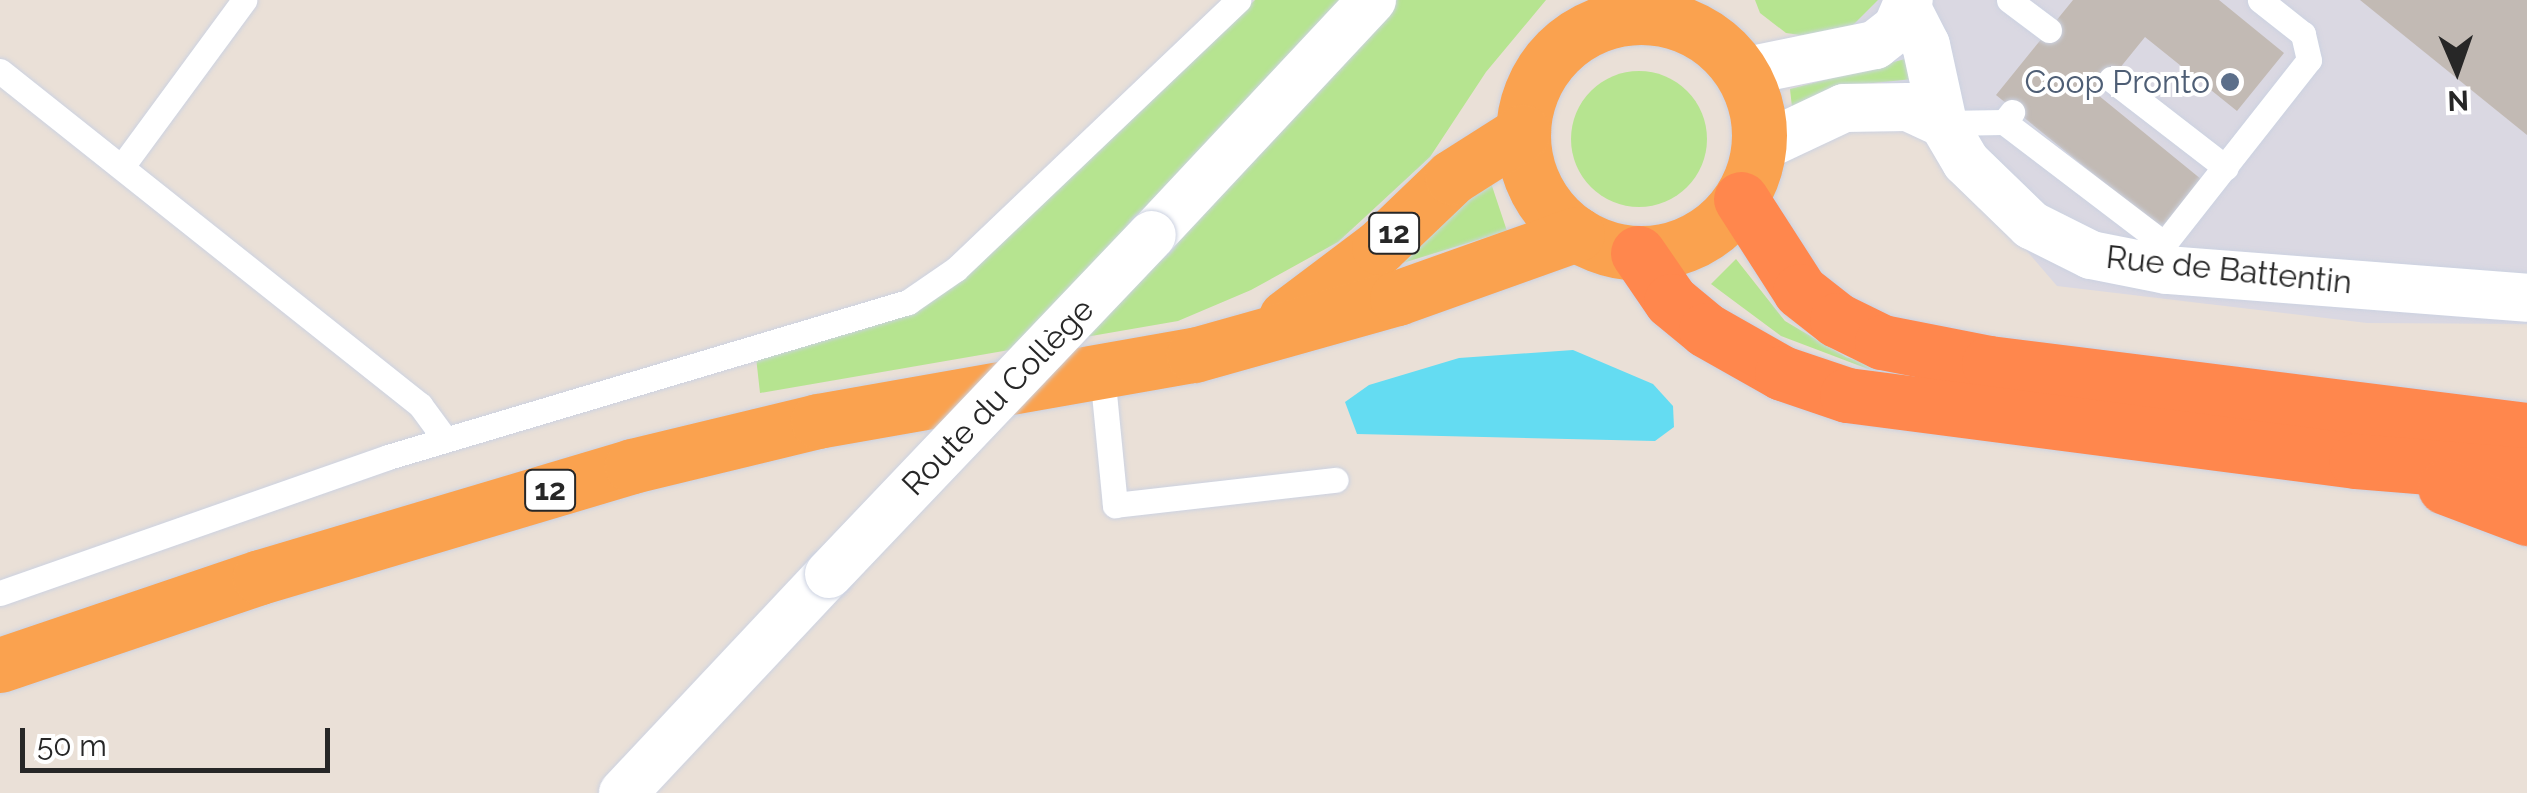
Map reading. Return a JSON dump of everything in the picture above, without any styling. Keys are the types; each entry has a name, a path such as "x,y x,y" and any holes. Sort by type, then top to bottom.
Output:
{"highway":[{"path":"1603,12 1678,22 1724,37 1754,96 1759,148 1741,199 1707,234 1662,252 1638,253 1576,234 1536,190 1523,132 1529,98 1545,66 1603,12"},
{"name":"12","path":"1264,333 1379,247 1452,176 1523,132"},
{"path":"1741,199 1800,291 1836,320 1882,342 1989,363 2518,427"},
{"name":"12","path":"0,666 296,566 632,466 818,421 1102,373 1397,298 1576,234"},
{"path":"1638,253 1672,301 1706,330 1782,373 1847,395 2356,461 2527,475"},
{"path":"2356,461 2527,518"}],"street":[{"name":"Route du Collège","path":"623,793 1372,0"},
{"path":"1724,37 1875,45 1908,5 1926,45 1943,124"},
{"path":"1759,148 1862,104 1908,107 1943,124"},
{"name":"Rue de Battentin","path":"1943,124 1993,192 2031,225 2091,254 2167,270 2527,298"}],"lane":[{"path":"123,166 244,0"},
{"path":"0,592 445,439 908,302 956,269 1238,0"},
{"path":"2008,0 2049,30"},
{"path":"1943,124 2009,116 2164,244 2309,60 2302,34 2260,0"},
{"path":"0,71 420,405 445,439"},
{"path":"2111,79 2226,168"},
{"path":"1102,373 1116,505 1336,480"}],"shaded area":[{"path":"1811,0 2527,0 2527,324 2367,323 2057,286"}],"green space":[{"path":"1255,0 1344,0 1066,292 1136,286 1397,0 1546,0 1486,72 1430,157 1338,242 1251,290 1178,321 760,393 756,357 906,314 965,277"},
{"path":"1755,0 1878,0 1845,33 1821,38 1786,33 1760,13"},
{"path":"1909,58 1913,79 1833,87 1792,107 1790,89"},
{"path":"1639,71 1665,76 1687,91 1702,113 1707,139 1702,165 1687,187 1665,202 1639,207 1613,202 1591,187 1576,165 1571,139 1576,113 1591,91 1613,76"},
{"path":"1486,168 1507,231 1380,270"},
{"path":"1736,259 1785,321 1846,357 1876,367 1876,372 1781,336 1711,284"}],"water":[{"path":"1573,350 1653,384 1673,406 1674,427 1655,441 1357,434 1345,402 1369,385 1459,358"}],"building":[{"path":"2073,0 2219,0 2284,53 2237,111 2145,37 2098,95 2207,184 2166,233 1996,95"},
{"path":"2360,0 2527,0 2527,135"}],"place":[{"name":"Coop Pronto","path":"2230,82"}]}
